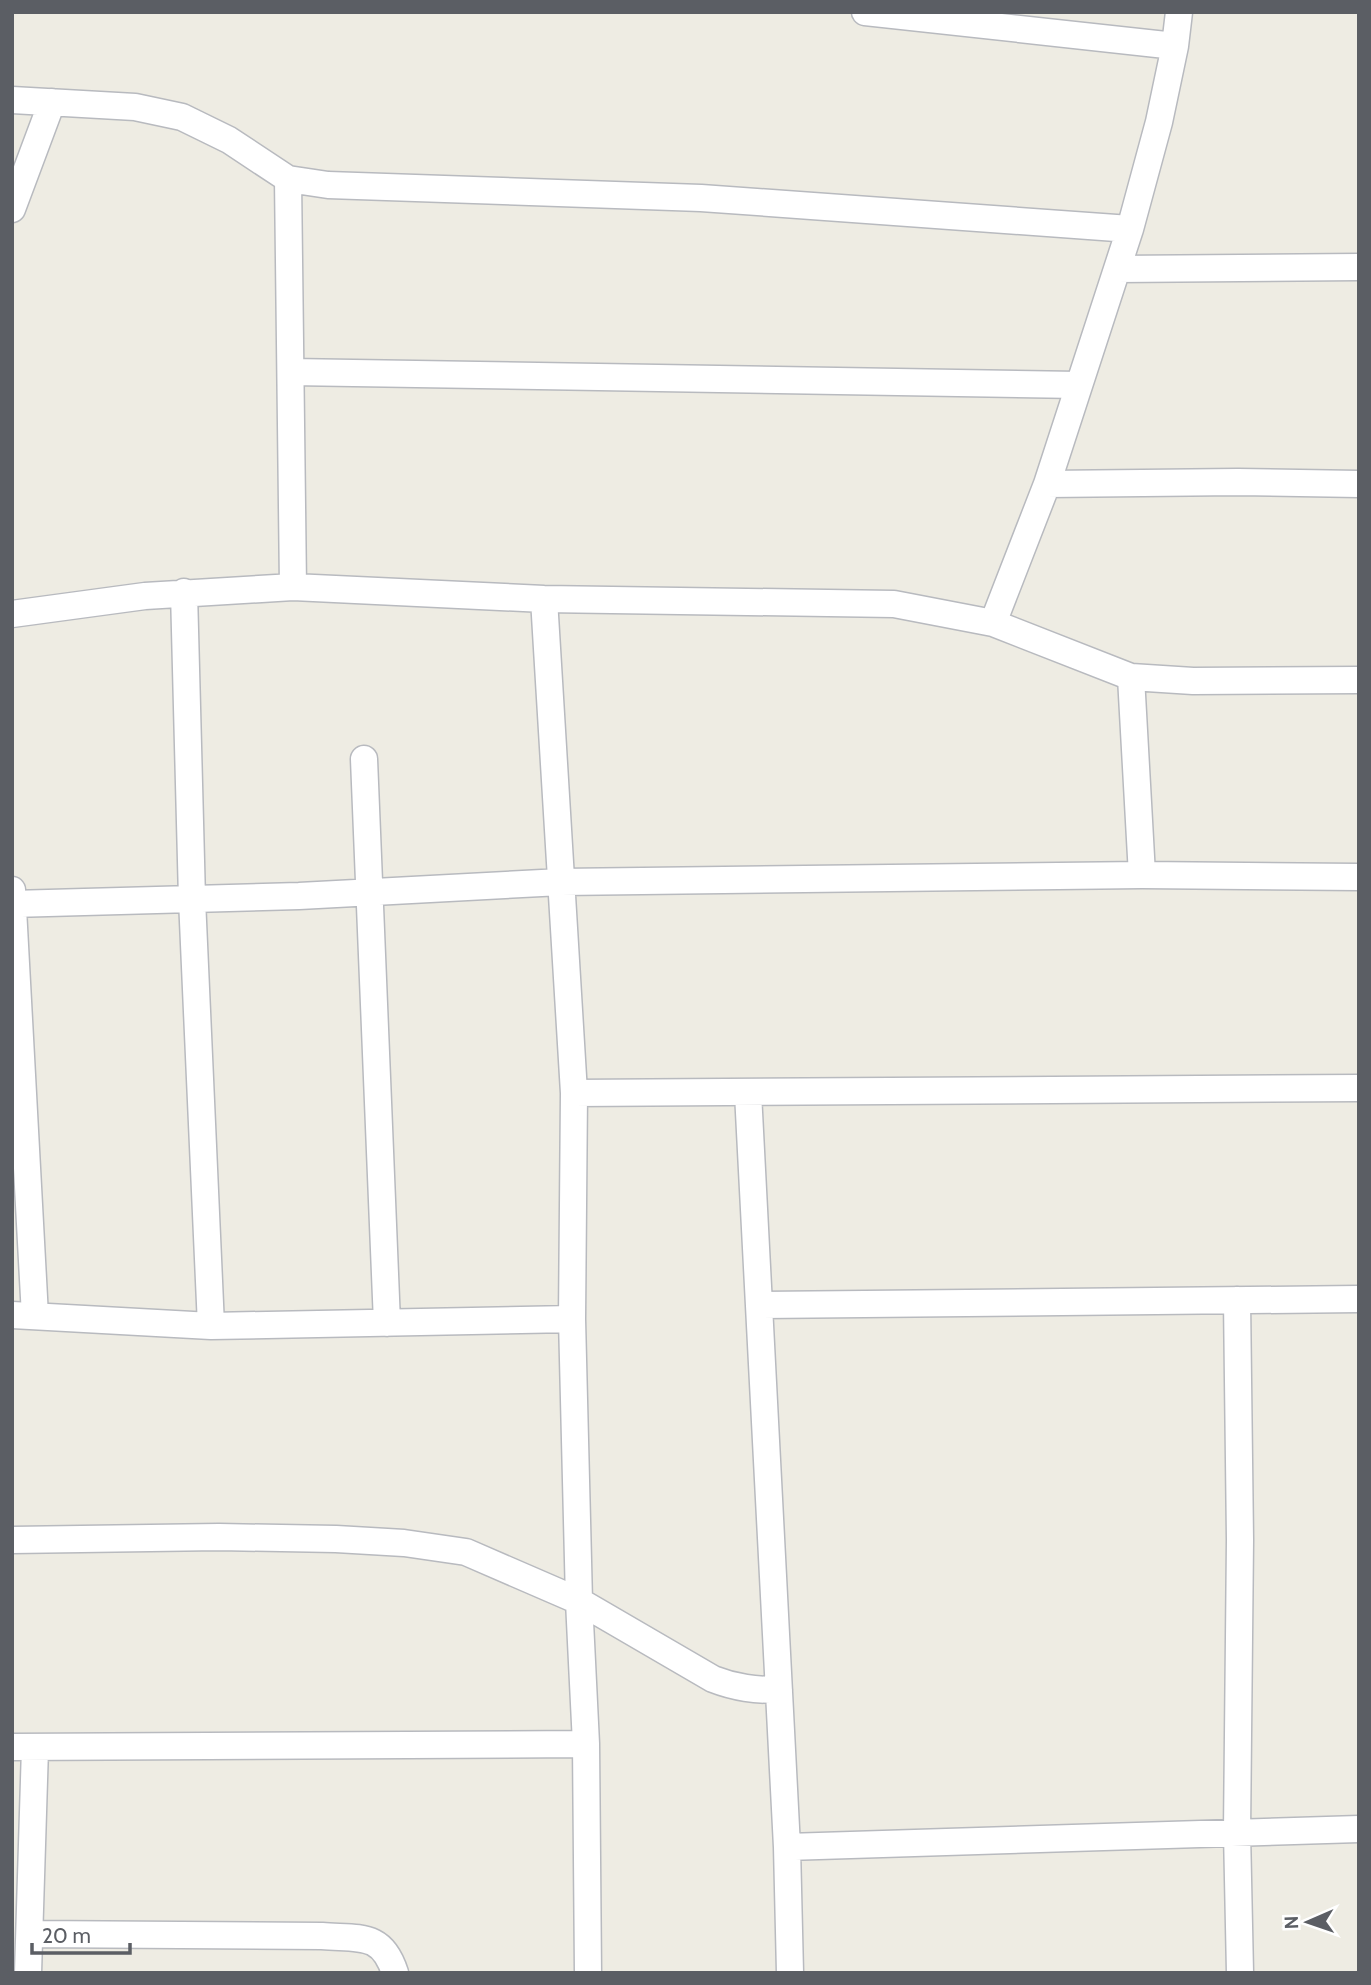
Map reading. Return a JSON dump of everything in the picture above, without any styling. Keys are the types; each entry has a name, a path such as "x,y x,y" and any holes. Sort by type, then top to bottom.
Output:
{"street":[{"path":"865,12 999,19 1175,46"},
{"path":"993,623 1047,484 1130,229 1159,122 1175,46 1179,12"},
{"path":"12,100 135,107 181,117 229,140 288,179 328,186 701,198 1130,229"},
{"path":"12,209 52,102"},
{"path":"288,179 293,587"},
{"path":"1117,269 1359,267"},
{"path":"291,372 1079,386"},
{"path":"1047,484 1359,484"},
{"path":"12,614 184,592 293,587 544,599 894,604 993,623 1131,677 1193,681 1359,680"},
{"path":"184,592 192,899 211,1326"},
{"path":"544,599 575,1093 572,1319 579,1601 586,1744 588,1973"},
{"path":"1131,677 1142,875"},
{"path":"364,759 387,1322"},
{"path":"572,1319 211,1326 23,1315 13,899 192,899 561,882 1142,875 1359,877"},
{"path":"575,1093 1359,1088"},
{"path":"748,1093 787,1847 790,1973"},
{"path":"759,1306 1359,1299"},
{"path":"1237,1300 1240,1540 1237,1832 1240,1973"},
{"path":"12,1540 219,1537 404,1543 466,1552 579,1601 713,1679 735,1688 779,1690"},
{"path":"28,1973 30,1934 24,1748 586,1744"},
{"path":"787,1847 1359,1829"},
{"path":"30,1934 323,1936 363,1940 377,1943 386,1950 395,1973"}]}
